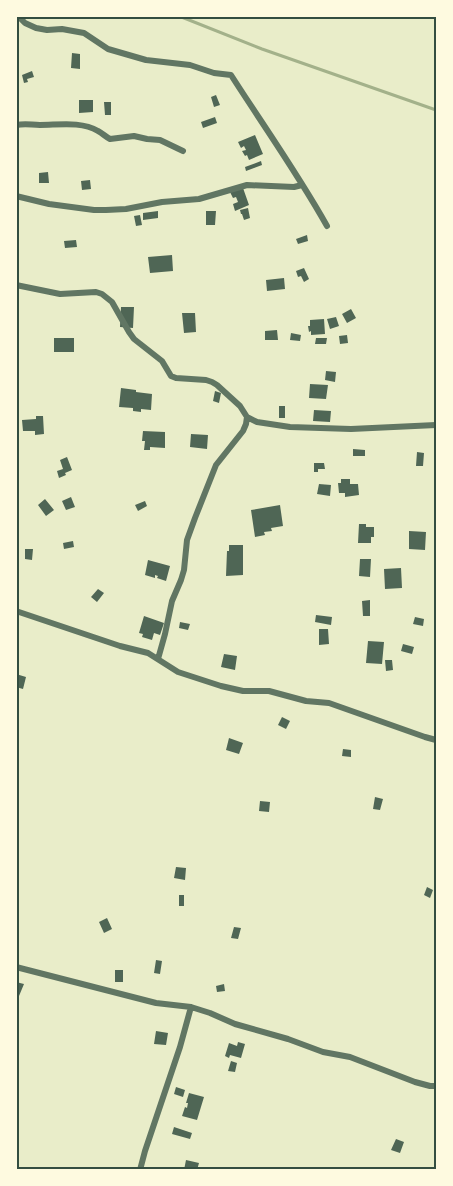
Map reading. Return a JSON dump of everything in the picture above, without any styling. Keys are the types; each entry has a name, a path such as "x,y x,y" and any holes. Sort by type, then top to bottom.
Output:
{"street":[{"path":"18,16 25,23 36,28 84,33 108,49 146,60 190,65 214,73 231,75 327,226"},
{"path":"16,125 26,123 85,126 97,130 110,139 134,136 147,140 160,140 183,152"},
{"path":"16,196 49,204 106,210 199,199 247,185 294,187 302,185"},
{"path":"16,285 60,294 96,292 102,294 112,302 134,339 162,361 171,375 176,378 206,380 218,386 240,406 247,417 257,422 290,427 351,429 436,425"},
{"path":"158,659 172,601 182,580 186,557 185,548 191,529 216,465 243,431 247,417"},
{"path":"16,611 120,646 148,653 178,672 221,686 243,691 268,691 306,701 328,703 436,740"},
{"path":"16,967 156,1003 191,1007 235,1024 323,1052 350,1057 415,1082 436,1086"},
{"path":"140,1170 191,1007"}],"building":[{"path":"72,53 80,54 80,69 71,68"},
{"path":"32,71 34,77 27,79 28,82 24,83 22,75"},
{"path":"216,95 220,105 214,107 211,97"},
{"path":"79,100 93,100 93,112 79,113"},
{"path":"104,102 111,102 111,115 105,115"},
{"path":"215,117 217,123 203,128 201,122"},
{"path":"255,135 263,154 249,160 242,151 246,150 244,146 241,148 238,142"},
{"path":"261,161 262,165 246,171 245,167"},
{"path":"48,172 49,183 39,183 39,173"},
{"path":"90,180 91,189 82,190 81,181"},
{"path":"243,188 249,205 235,211 233,204 238,202 230,192"},
{"path":"248,208 250,218 244,220 240,210"},
{"path":"158,211 158,218 143,220 143,213"},
{"path":"206,211 216,211 215,225 206,225"},
{"path":"140,215 142,225 136,226 134,216"},
{"path":"307,235 308,241 298,244 296,239"},
{"path":"76,240 77,247 65,248 64,241"},
{"path":"172,255 173,271 150,273 148,257"},
{"path":"304,268 309,279 304,282 301,276 298,277 296,271"},
{"path":"284,278 285,289 267,291 266,280"},
{"path":"121,307 134,307 133,328 120,327"},
{"path":"351,309 356,318 347,323 342,314"},
{"path":"182,313 195,313 196,332 184,333"},
{"path":"336,317 339,326 330,329 327,319"},
{"path":"324,319 325,334 311,335 308,326 310,326 310,320"},
{"path":"277,330 278,340 265,340 265,331"},
{"path":"291,333 301,335 300,341 290,340"},
{"path":"347,335 348,343 340,344 339,336"},
{"path":"54,338 74,338 74,352 54,352"},
{"path":"316,338 327,338 326,344 315,344"},
{"path":"326,371 336,372 335,382 325,380"},
{"path":"310,384 328,385 326,399 309,398"},
{"path":"121,388 152,394 151,410 141,409 141,412 133,411 133,408 119,407"},
{"path":"215,391 221,393 219,403 213,401"},
{"path":"279,406 285,406 285,418 279,418"},
{"path":"314,410 331,411 330,422 313,421"},
{"path":"36,416 43,416 44,434 35,435 35,431 23,431 22,420 36,419"},
{"path":"143,431 165,432 165,448 150,447 150,450 144,450"},
{"path":"191,434 208,435 207,449 190,447"},
{"path":"353,449 365,450 365,456 353,456"},
{"path":"417,452 424,453 423,466 416,466"},
{"path":"67,457 72,470 59,478 57,471 63,469 60,460"},
{"path":"314,463 324,463 325,469 318,469 318,472 314,472"},
{"path":"341,479 350,479 350,484 358,484 359,495 345,497 345,493 339,493 338,483 341,483"},
{"path":"319,484 331,485 330,496 317,494"},
{"path":"71,497 75,507 66,510 62,501"},
{"path":"45,499 54,510 46,516 38,505"},
{"path":"145,501 147,506 138,511 135,505"},
{"path":"280,505 283,526 271,528 272,531 264,532 265,535 255,537 251,510"},
{"path":"359,524 374,527 374,537 371,537 371,543 358,543"},
{"path":"409,531 426,532 425,550 409,549"},
{"path":"73,541 74,547 64,549 63,543"},
{"path":"229,545 243,545 243,575 226,576"},
{"path":"25,549 33,549 32,560 25,559"},
{"path":"360,559 371,559 370,577 359,576"},
{"path":"148,560 170,566 166,581 155,575 155,578 145,575"},
{"path":"401,568 402,588 385,589 384,569"},
{"path":"98,589 104,593 97,602 91,597"},
{"path":"370,600 370,616 363,616 362,601"},
{"path":"316,615 332,617 331,625 315,622"},
{"path":"144,616 164,623 160,635 154,633 152,640 142,637 143,634 139,633"},
{"path":"415,617 424,619 423,626 413,624"},
{"path":"180,622 190,624 188,630 179,628"},
{"path":"319,629 328,629 329,644 319,645"},
{"path":"368,641 384,642 382,664 366,663"},
{"path":"403,644 414,647 412,654 401,651"},
{"path":"224,654 237,656 235,670 221,667"},
{"path":"385,660 392,660 393,670 386,671"},
{"path":"16,674 26,677 23,689 16,687"},
{"path":"282,717 290,721 286,729 278,725"},
{"path":"229,738 243,743 239,754 226,750"},
{"path":"343,749 351,750 351,757 342,756"},
{"path":"375,797 383,799 380,810 373,809"},
{"path":"260,801 270,802 269,812 259,811"},
{"path":"176,867 186,868 185,880 174,878"},
{"path":"427,887 433,890 430,898 424,895"},
{"path":"179,895 184,895 184,906 179,906"},
{"path":"107,918 112,929 104,933 99,922"},
{"path":"234,927 241,928 238,939 231,938"},
{"path":"156,960 162,961 160,974 154,973"},
{"path":"115,970 123,970 123,982 115,982"},
{"path":"16,982 24,984 19,996 16,995"},
{"path":"224,984 225,991 217,992 216,986"},
{"path":"156,1031 168,1033 166,1045 154,1044"},
{"path":"238,1042 245,1044 241,1058 225,1056 229,1043 237,1046"},
{"path":"231,1061 237,1063 235,1072 228,1071"},
{"path":"176,1087 185,1090 183,1097 174,1094"},
{"path":"189,1093 204,1097 197,1120 182,1116 185,1107 187,1108"},
{"path":"174,1127 192,1133 190,1139 172,1134"},
{"path":"396,1139 404,1142 400,1153 391,1150"},
{"path":"186,1160 199,1163 197,1170 184,1170"}],"waterway":[{"path":"179,16 262,49 436,110"}]}
